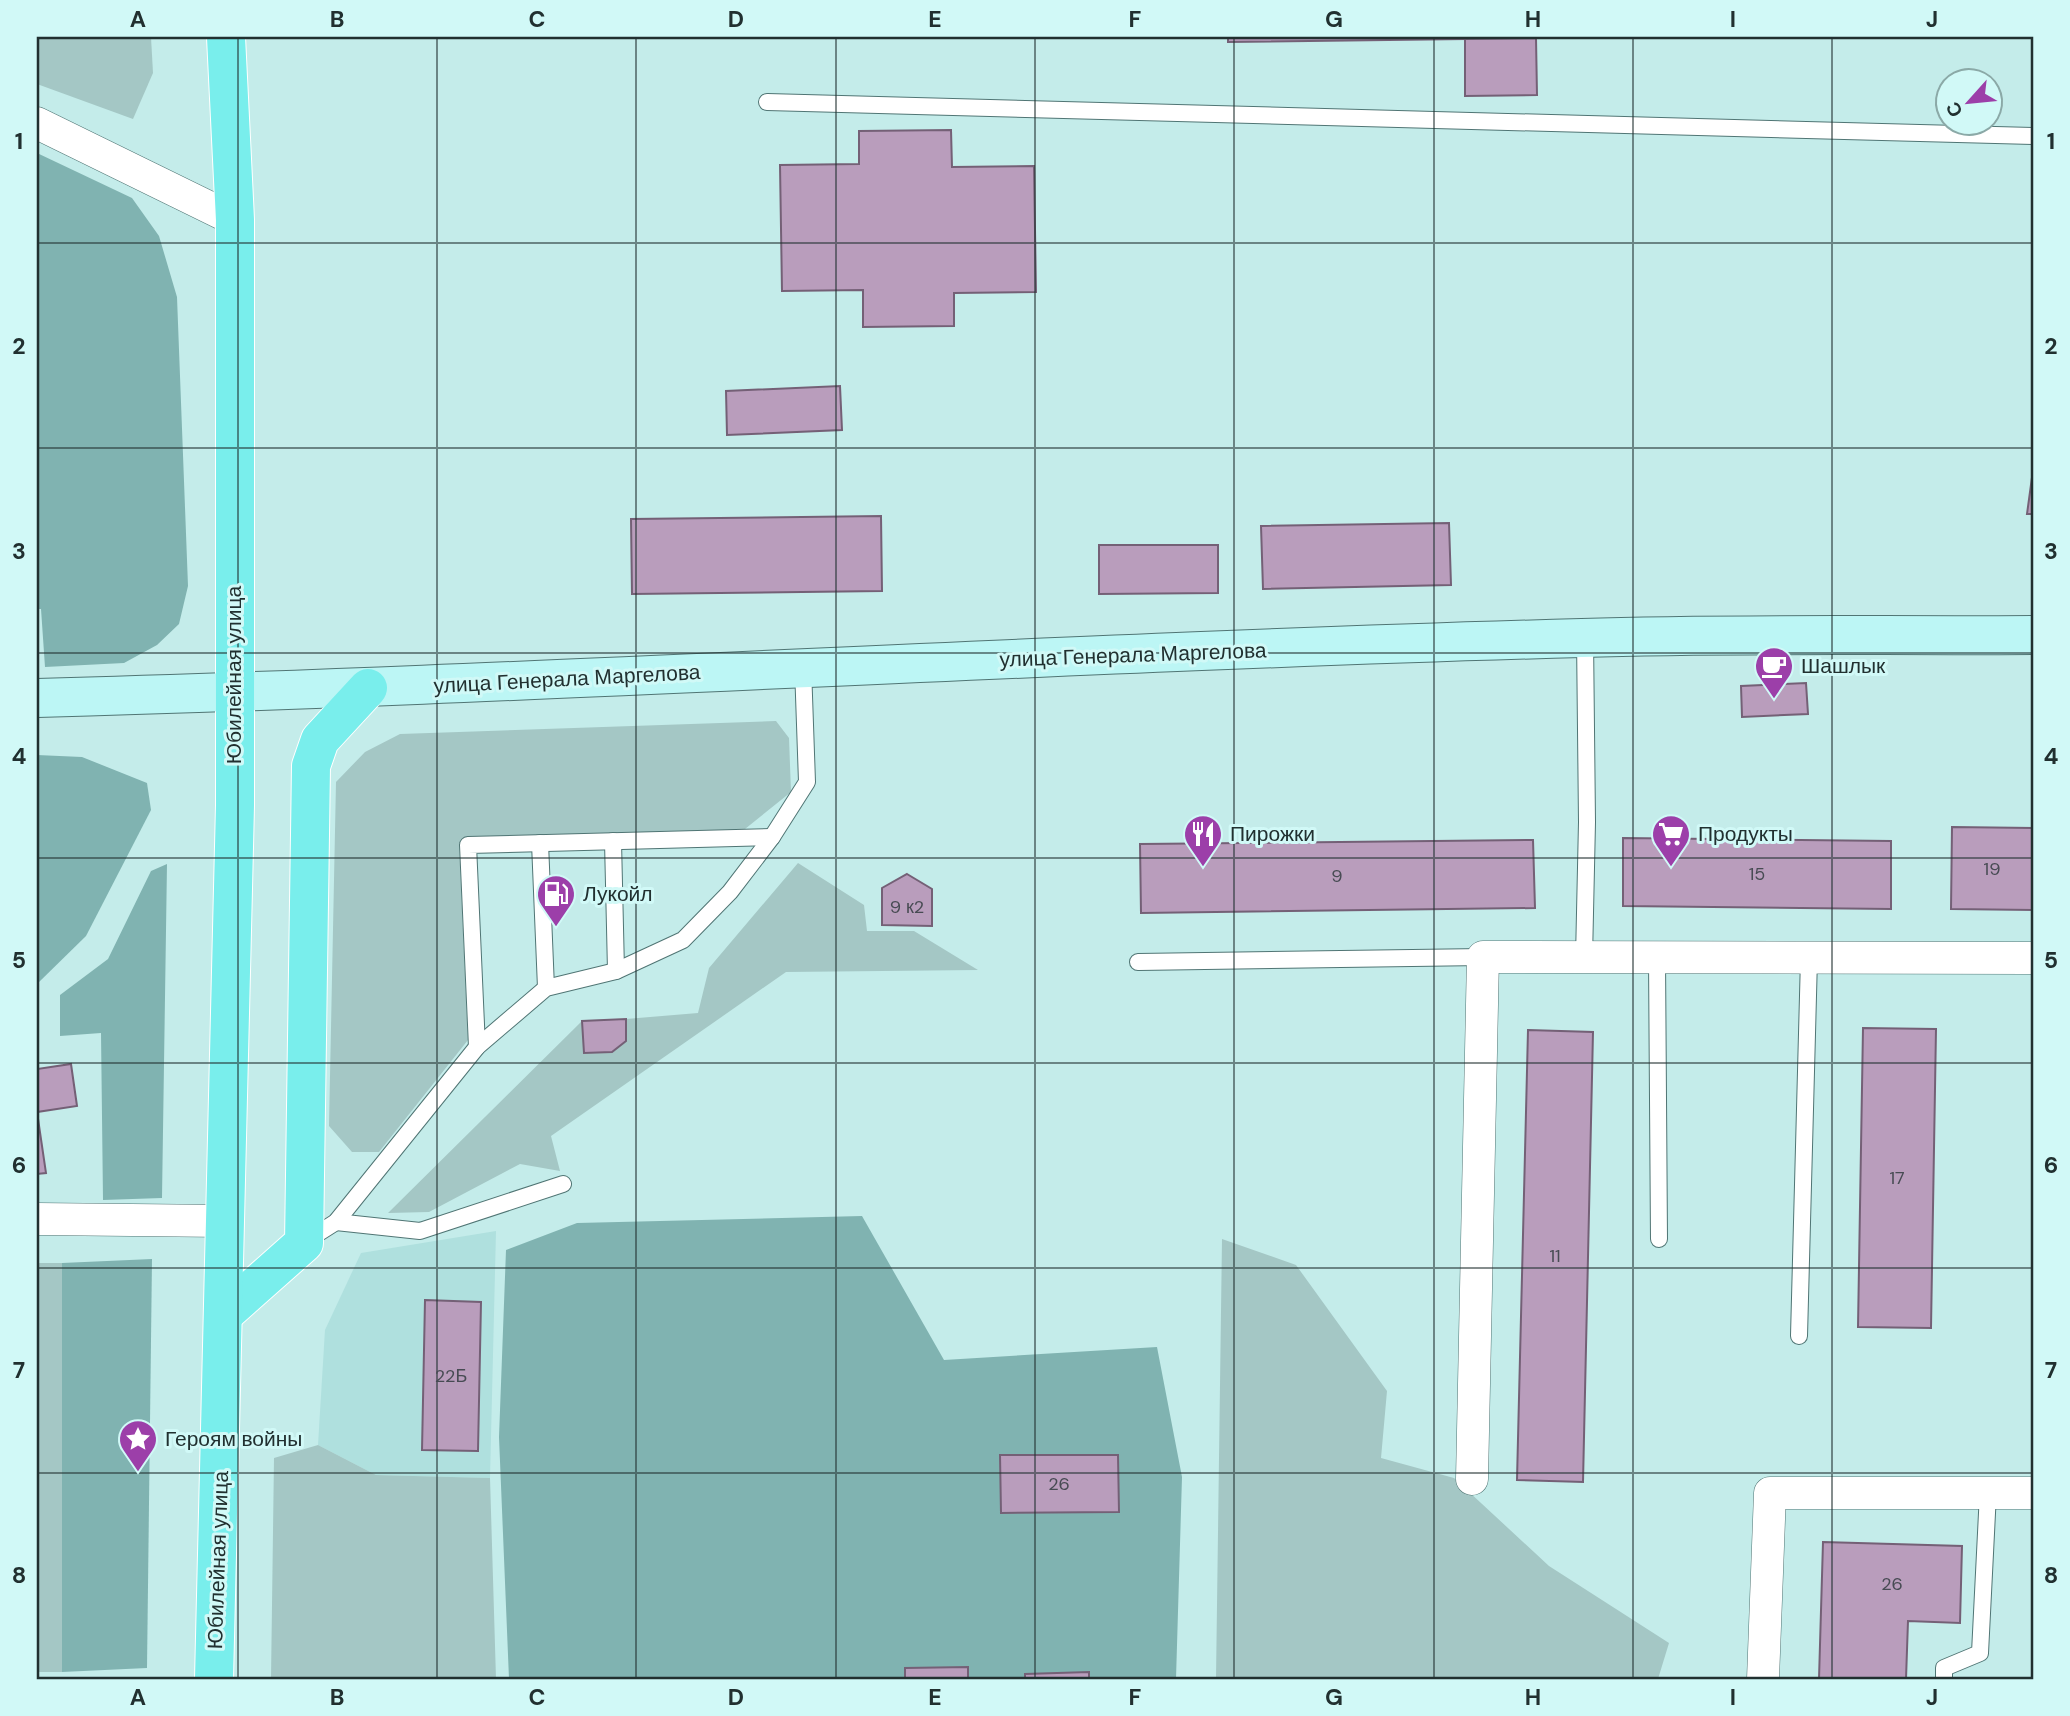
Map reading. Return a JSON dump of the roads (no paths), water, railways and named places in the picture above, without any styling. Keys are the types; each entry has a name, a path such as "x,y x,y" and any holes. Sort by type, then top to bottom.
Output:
{"main road":[{"name":"Юбилейная улица","path":"214,1679 235,805 235,220 226,37"},
{"name":"улица Генерала Маргелова","path":"37,698 368,688 803,667 1585,637 2033,635"},
{"path":"224,1314 304,1242 312,766 320,740 368,688"}],"street":[{"path":"37,123 235,220"},
{"path":"1472,1479 1483,957 2033,958"},
{"path":"37,1219 225,1221"},
{"path":"1763,1679 1770,1493 2033,1493"}],"lane":[{"path":"767,102 2033,136"},
{"path":"1584,958 1587,822 1585,637"},
{"path":"304,1242 337,1222 477,1047 546,988 616,971 683,940 730,892 772,837 807,782 803,667"},
{"path":"477,1047 468,845 772,837"},
{"path":"613,841 616,971"},
{"path":"540,843 546,988"},
{"path":"1138,962 1483,957"},
{"path":"1657,958 1659,1239"},
{"path":"1799,1336 1809,958"},
{"path":"337,1222 420,1231 563,1184"},
{"path":"1944,1679 1944,1668 1980,1653 1988,1493"}],"place":[{"name":"Шашлык","path":"1774,700"},
{"name":"Пирожки","path":"1203,868"},
{"name":"Продукты","path":"1671,868"},
{"name":"Лукойл","path":"556,928"},
{"name":"Героям войны","path":"138,1473"}]}
